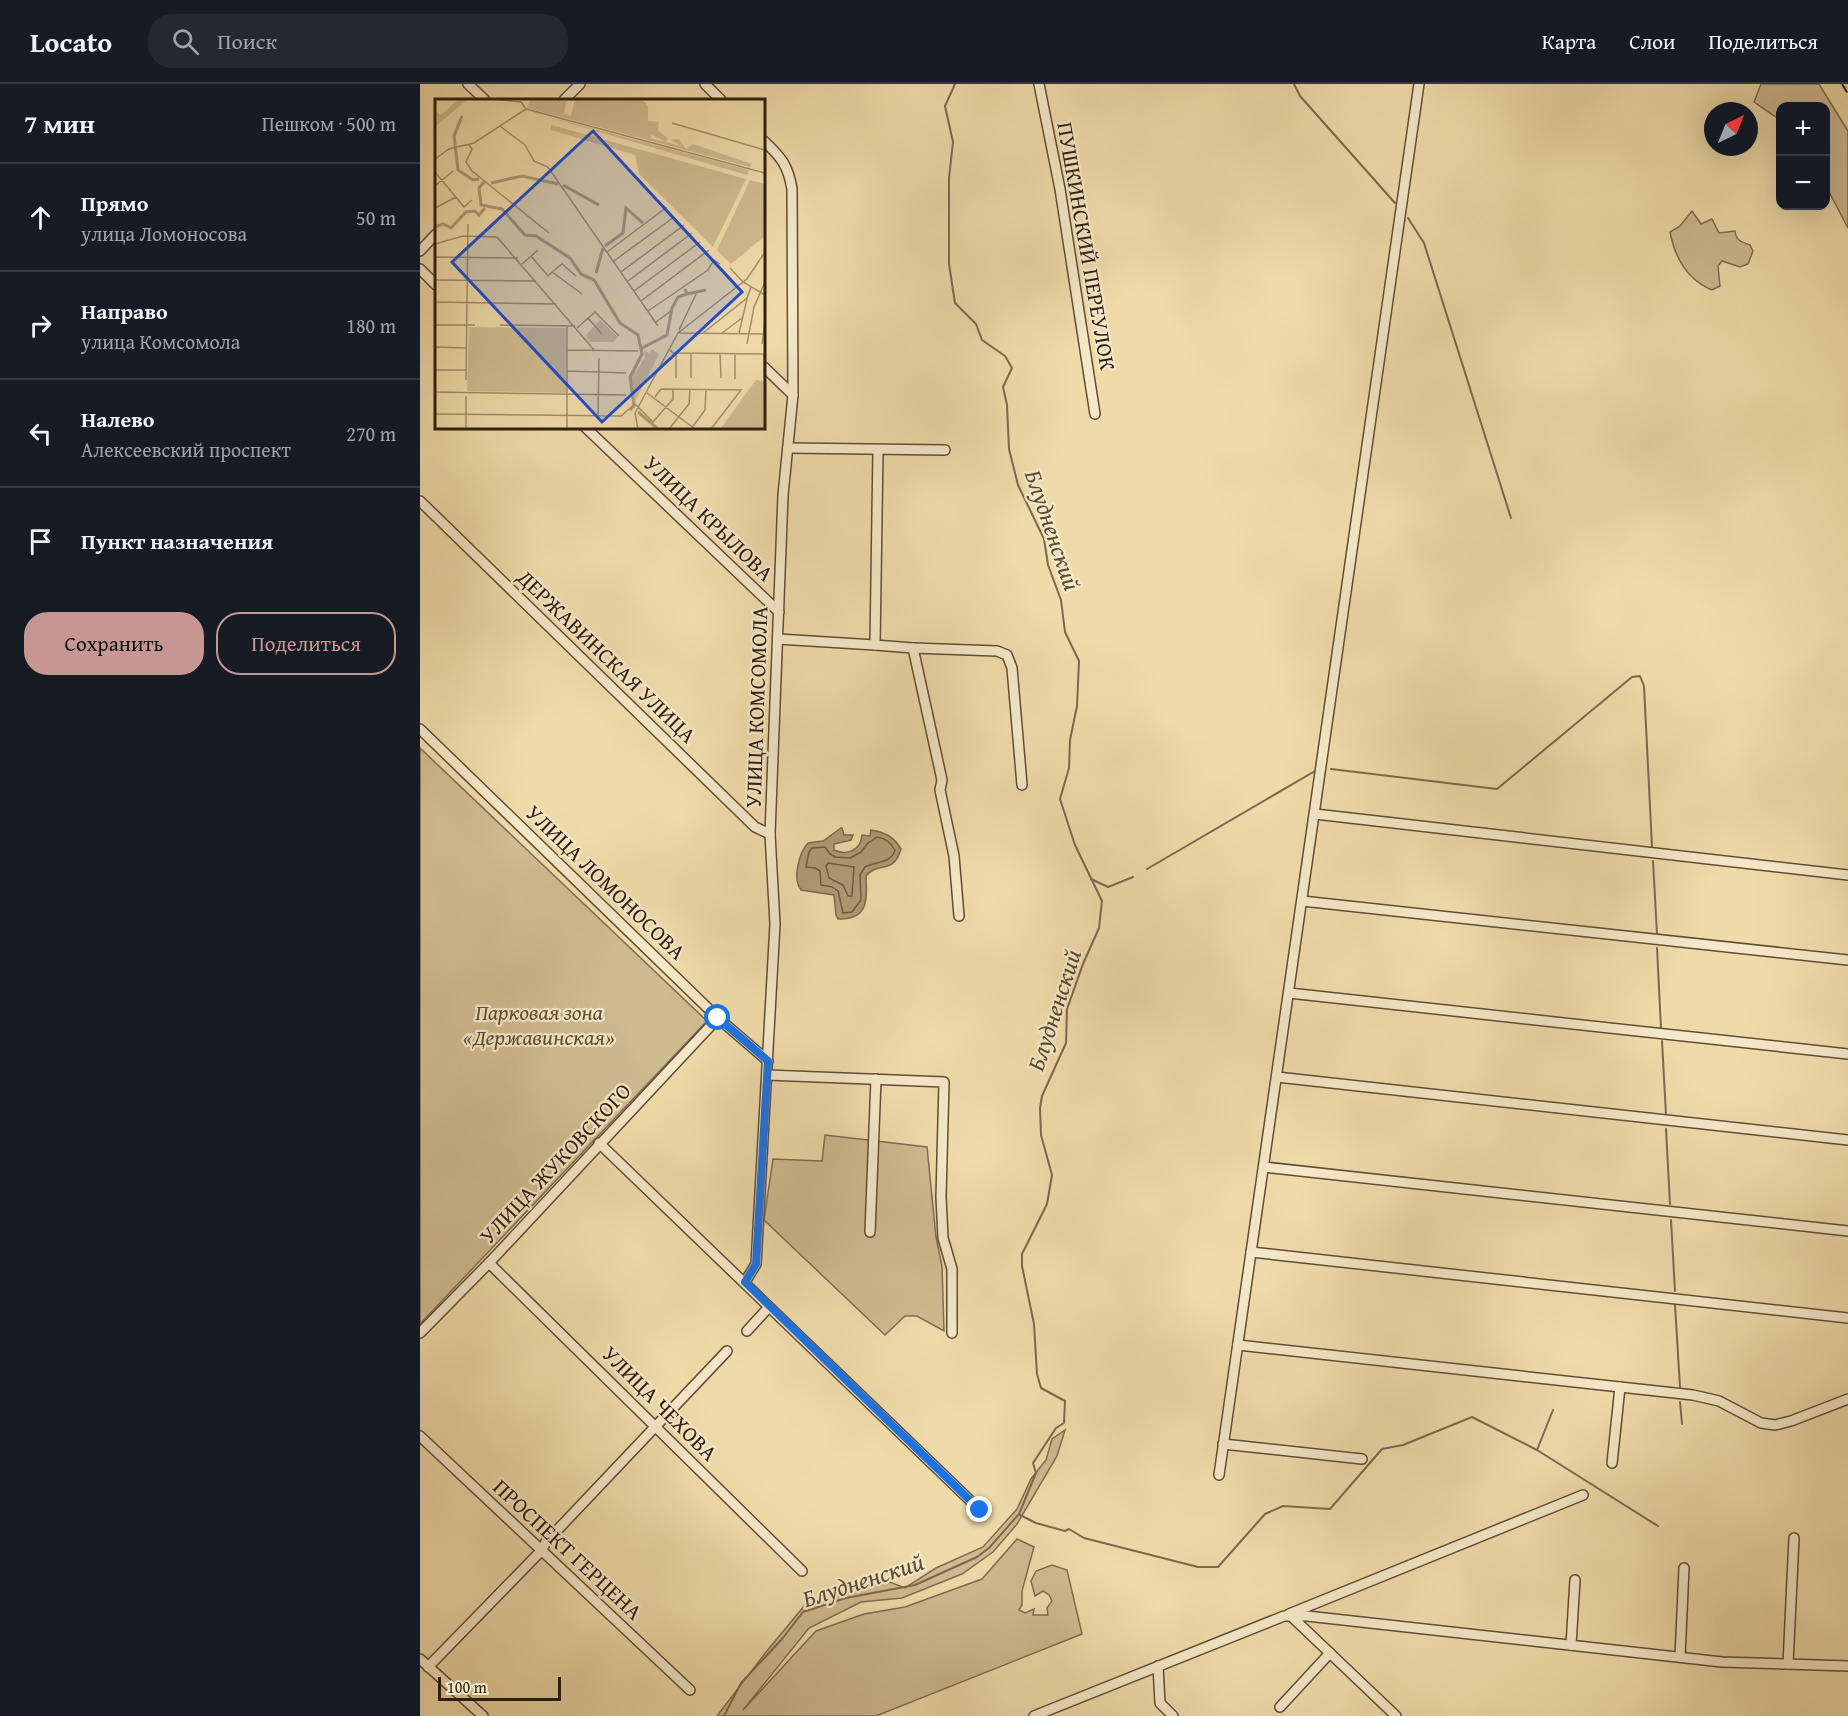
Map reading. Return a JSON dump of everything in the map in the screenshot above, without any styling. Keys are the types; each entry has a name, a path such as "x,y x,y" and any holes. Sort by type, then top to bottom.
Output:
{"street":[{"path":"468,84 484,99"},
{"path":"565,99 580,84"},
{"path":"705,84 720,99"},
{"name":"ПУШКИНСКИЙ ПЕРЕУЛОК","path":"1040,84 1060,189 1095,414"},
{"path":"1219,1475 1419,84"},
{"name":"УЛИЦА КОМСОМОЛА","path":"745,1282 756,1264 768,1061 775,924 770,834 783,495 793,395 792,189 789,171 780,157 765,142"},
{"path":"420,251 435,235"},
{"path":"420,269 435,284"},
{"path":"765,368 793,395"},
{"name":"УЛИЦА КРЫЛОВА","path":"587,429 779,612"},
{"path":"788,448 945,450"},
{"path":"874,645 878,450"},
{"name":"ДЕРЖАВИНСКАЯ УЛИЦА","path":"420,501 755,827 770,834"},
{"path":"778,639 997,651 1007,655 1012,668 1022,785"},
{"path":"913,648 942,780 940,790 954,856 959,916"},
{"name":"УЛИЦА ЛОМОНОСОВА","path":"420,729 718,1018 768,1061"},
{"path":"1315,814 1848,875"},
{"path":"1302,901 1848,960"},
{"path":"1289,993 1848,1054"},
{"name":"УЛИЦА ЖУКОВСКОГО","path":"420,1333 489,1263 718,1018"},
{"path":"767,1075 945,1082 941,1197 943,1238 952,1269 952,1333"},
{"path":"1277,1077 1848,1140"},
{"path":"870,1232 876,1079"},
{"path":"599,1143 980,1510"},
{"path":"1264,1167 1848,1231"},
{"path":"1251,1252 1848,1318"},
{"name":"УЛИЦА ЧЕХОВА","path":"489,1263 802,1571"},
{"path":"747,1330 769,1307"},
{"path":"1238,1345 1693,1395 1719,1401 1761,1423 1775,1425 1848,1399"},
{"path":"428,1667 541,1551 546,1542 727,1351"},
{"path":"1612,1463 1620,1387"},
{"name":"ПРОСПЕКТ ГЕРЦЕНА","path":"420,1436 690,1690"},
{"path":"1223,1443 1362,1459"},
{"path":"1034,1716 1288,1616 1582,1494"},
{"path":"1788,1664 1794,1538"},
{"path":"1680,1657 1684,1568"},
{"path":"1571,1645 1575,1580"},
{"path":"1288,1616 1307,1616 1722,1662 1848,1666"},
{"path":"1288,1616 1396,1716"},
{"path":"1280,1707 1330,1653"},
{"path":"420,1659 483,1716"},
{"path":"1158,1666 1160,1703 1173,1716"}],"green space":[{"path":"1761,84 1819,84 1848,131 1848,228 1830,194 1830,102 1776,102 1776,117 1758,105 1758,102 1754,102"},
{"path":"1692,211 1701,224 1712,219 1719,233 1735,231 1738,239 1750,245 1753,251 1748,264 1740,267 1722,261 1718,266 1720,286 1712,290 1689,274 1672,242 1670,232 1680,226"},
{"name":"Парковая зона «Державинская»","path":"420,748 707,1021 420,1324"},
{"path":"825,1135 927,1147 936,1237 942,1266 944,1331 917,1316 905,1316 885,1335 764,1220 773,1159 822,1161"},
{"path":"1065,1430 1057,1456 1017,1524 993,1552 962,1574 902,1598 861,1602 809,1628 743,1710 816,1631 864,1614 905,1607 982,1579 1017,1539 1034,1547 1019,1610 1025,1613 1034,1609 1033,1615 1048,1615 1047,1608 1052,1601 1049,1595 1043,1591 1035,1596 1031,1581 1036,1571 1052,1565 1067,1570 1082,1634 876,1716 717,1716 805,1605 887,1581 905,1588 936,1568 983,1547 1017,1509 1031,1479 1046,1460 1052,1439"}],"water":[{"path":"841,828 844,835 853,835 851,840 834,844 834,850 839,852 848,852 856,848 862,835 870,836 871,830 889,836 901,849 894,862 871,871 866,876 866,900 861,912 856,916 838,919 834,895 801,890 797,873 799,859 808,843 823,841"}],"waterway":[{"name":"Блудненский","path":"724,1716 741,1683 782,1639 803,1612 846,1598 915,1585 977,1557 989,1548 1019,1514 1036,1473 1033,1463 1056,1428 1064,1423 1065,1401 1041,1388 1037,1374 1034,1324 1022,1266 1022,1254 1047,1204 1052,1175 1041,1135 1042,1096 1066,1043 1067,1009 1099,928 1102,901 1075,845 1060,799 1069,768 1070,740 1077,706 1079,661 1065,632 1061,600 1048,565 1044,539 1018,485 1009,449 1007,405 1003,387 1012,368 1005,356 982,340 976,324 955,303 949,264 949,178 953,142 945,106 955,84"},
{"path":"1294,84 1300,96 1395,203"},
{"path":"1408,218 1424,243 1511,518"},
{"path":"1331,769 1497,789 1632,677 1640,676 1644,686 1652,847"},
{"path":"1147,869 1315,771"},
{"path":"1653,861 1657,934"},
{"path":"1091,879 1108,887 1133,877"},
{"path":"1657,948 1661,1028"},
{"path":"1662,1041 1666,1115"},
{"path":"1666,1129 1670,1204"},
{"path":"1671,1220 1675,1291"},
{"path":"1675,1305 1680,1387"},
{"path":"1680,1402 1682,1424"},
{"path":"1020,1515 1036,1523 1065,1531 1069,1529 1084,1538 1198,1567 1218,1567 1265,1514 1283,1506 1330,1509 1382,1449 1403,1445 1472,1417 1537,1450 1553,1410"},
{"path":"1537,1450 1658,1526"}],"railway":[{"path":"1842,84 1848,94"}],"route":[{"path":"718,1018 768,1061 756,1264 745,1282 863,1399 980,1510"}]}
